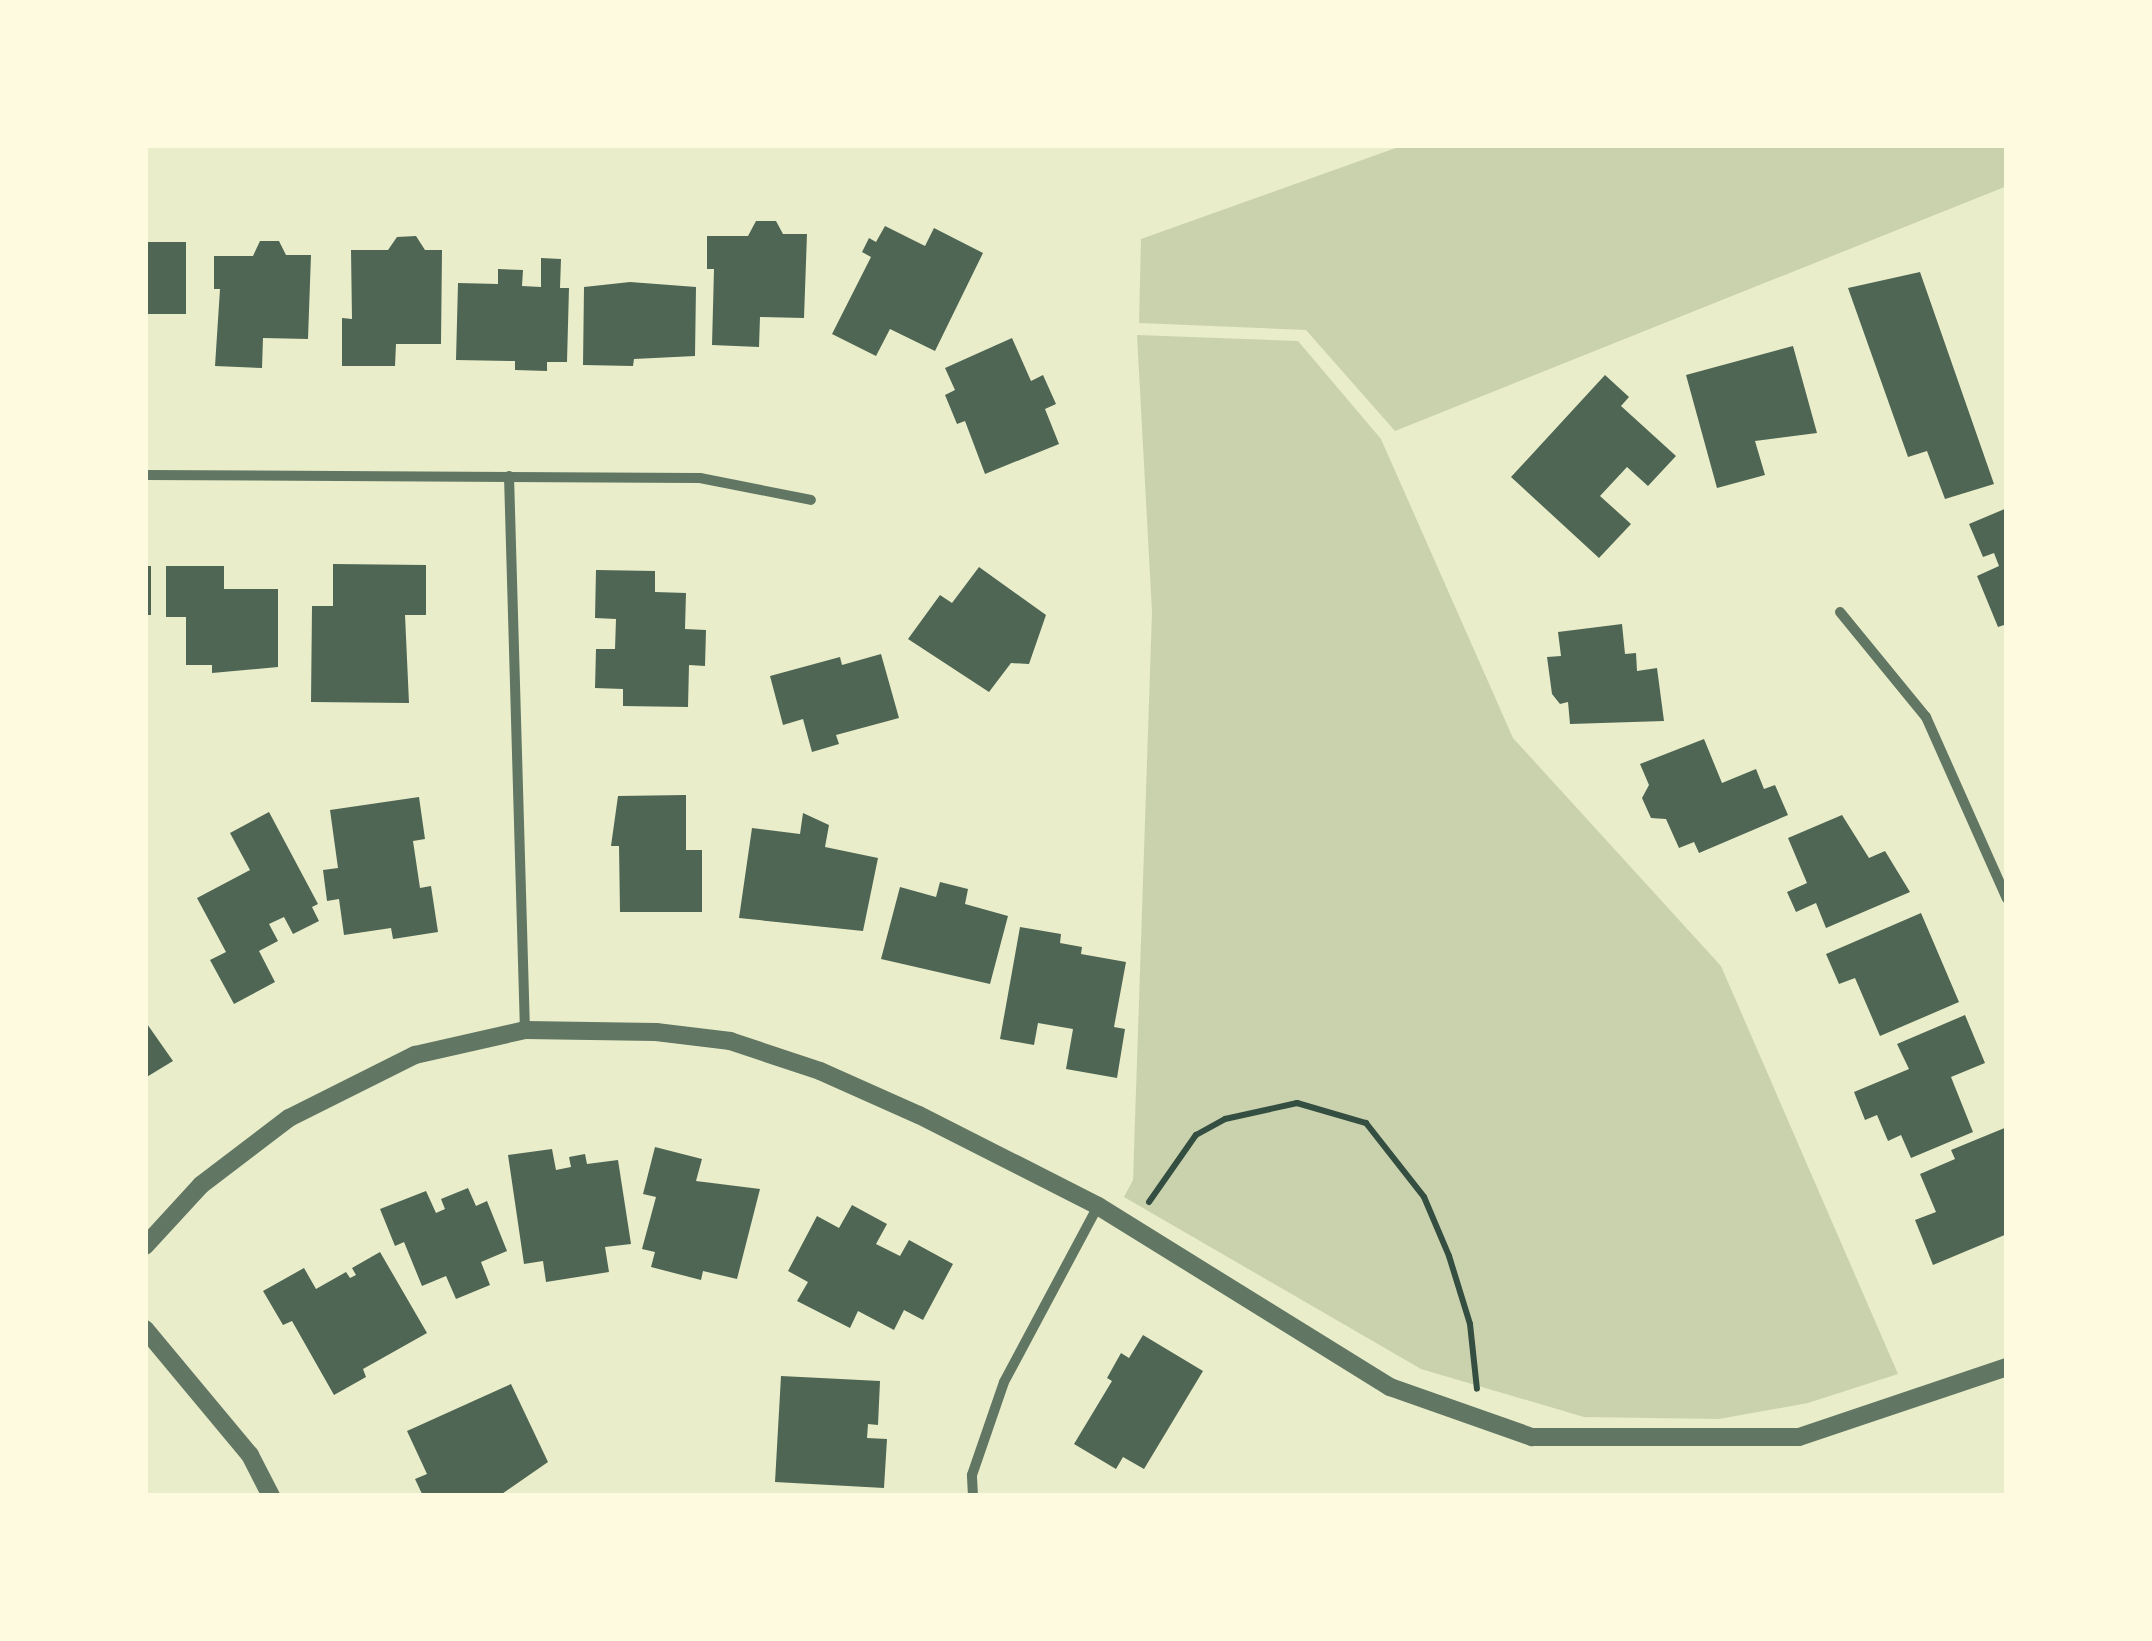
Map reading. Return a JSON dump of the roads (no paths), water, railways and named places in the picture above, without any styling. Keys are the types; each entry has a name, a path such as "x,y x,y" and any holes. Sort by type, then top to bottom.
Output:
{"street":[{"path":"145,474 700,478 811,500"},
{"path":"510,476 525,1030"},
{"path":"1840,612 1926,717 2007,899"},
{"path":"145,1246 201,1185 289,1118 415,1054 525,1030 656,1032 730,1042 820,1071 1098,1206 1390,1387 1532,1436 1800,1436 2007,1367"},
{"path":"973,1496 972,1475 1004,1382 1098,1206"},
{"path":"145,1330 250,1455 271,1496"}]}
